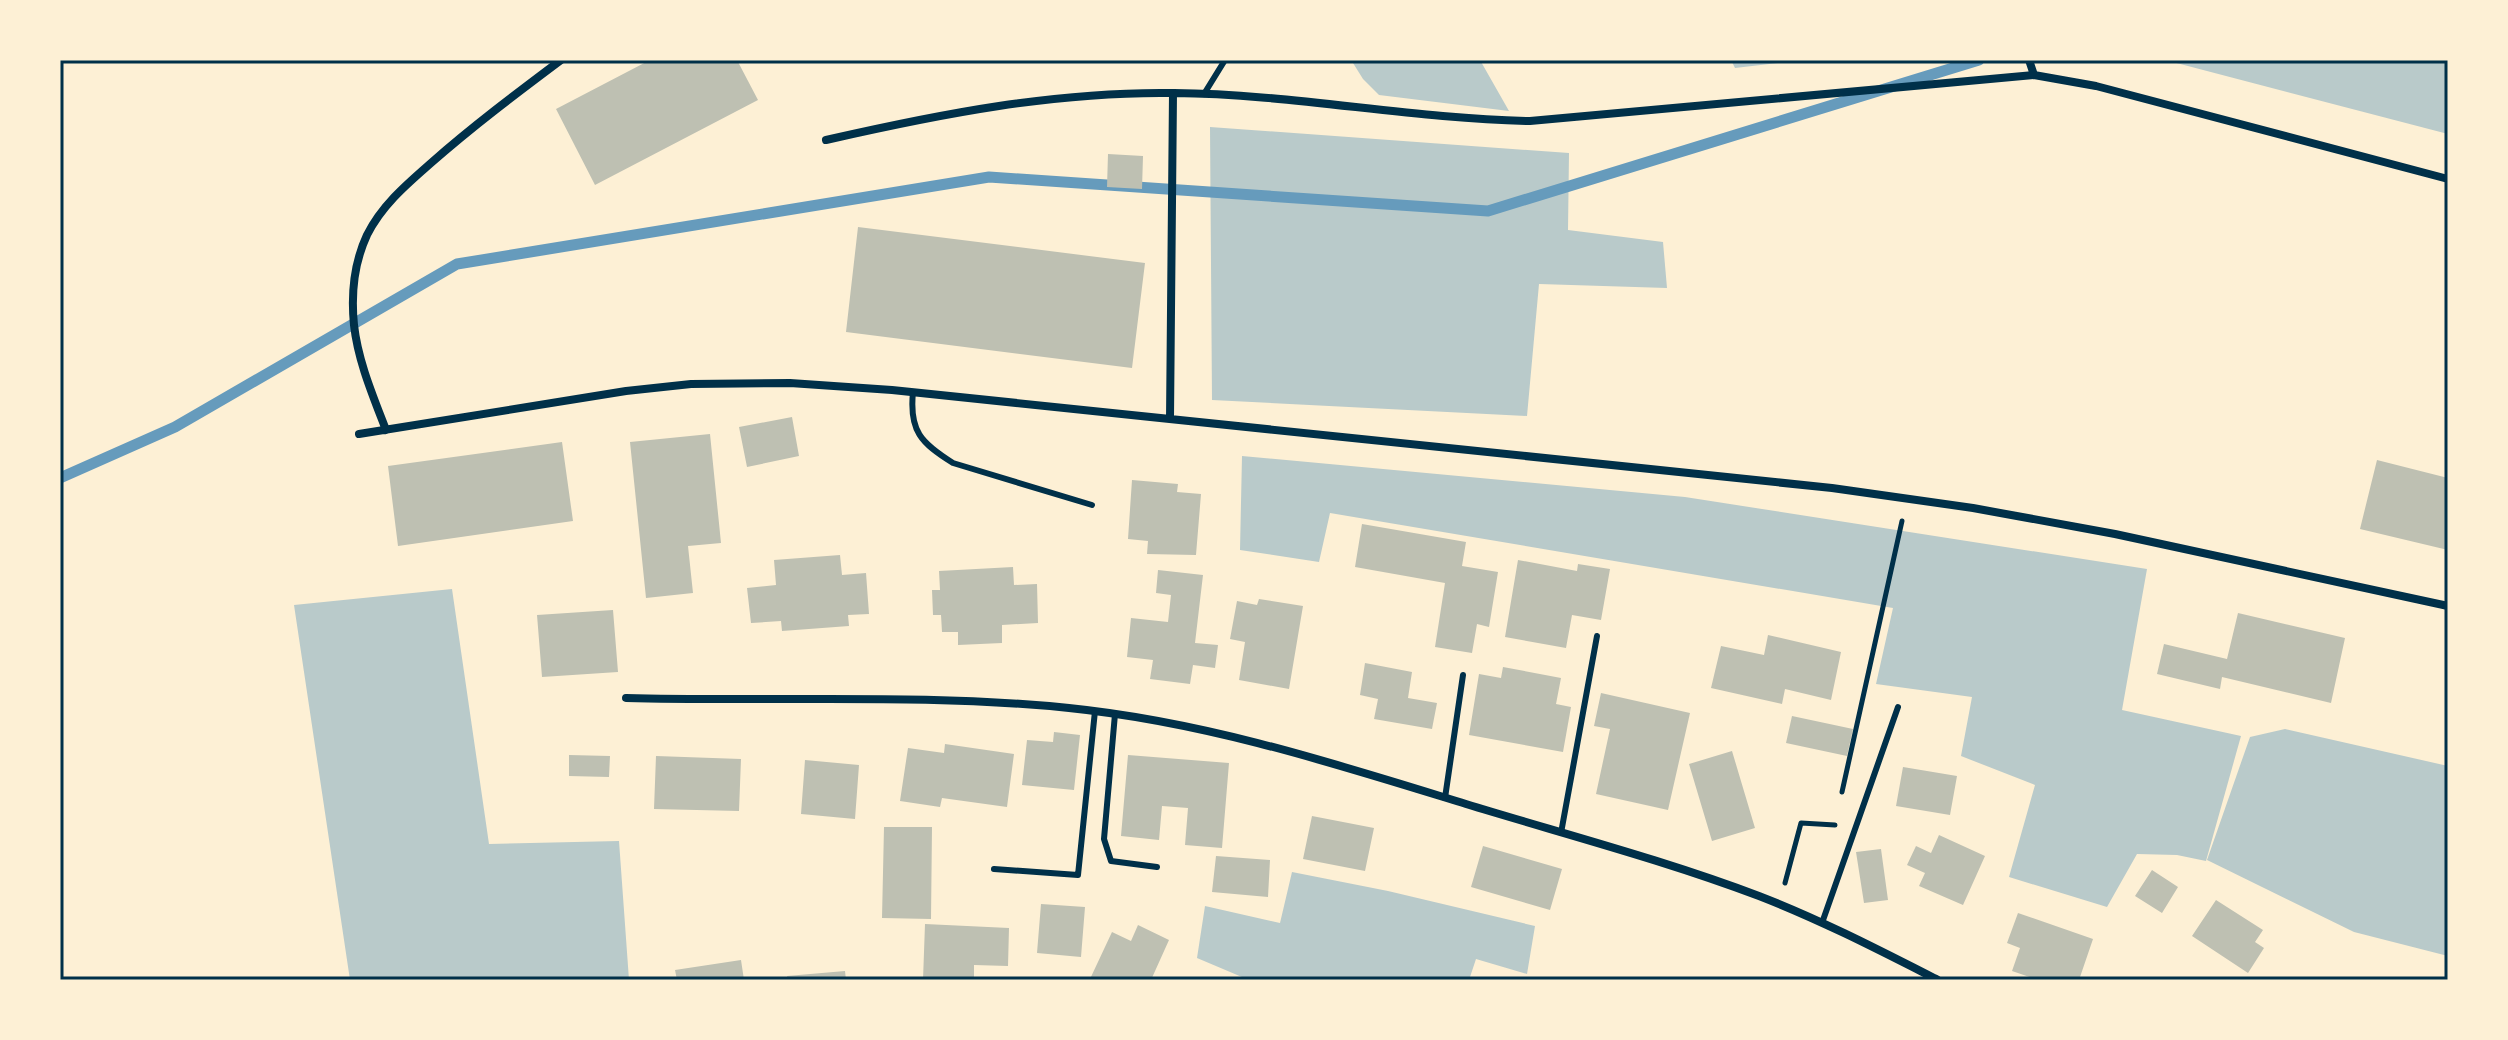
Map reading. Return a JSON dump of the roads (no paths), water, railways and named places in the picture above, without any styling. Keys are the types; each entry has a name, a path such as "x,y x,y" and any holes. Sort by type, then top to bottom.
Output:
{"street":[{"path":"386,430 366,376 354,327 354,280 367,235 397,193 472,128 561,60"},
{"path":"2029,60 2034,75"},
{"path":"826,140 999,106 1092,96 1204,94 1530,121 2034,75 2096,86 2448,179"},
{"path":"1170,419 1173,93"},
{"path":"359,434 626,391 691,384 790,383 913,392 1832,488 1973,508 2115,534 2448,606"},
{"path":"626,698 961,701 1095,711 1269,745 1714,880 1822,923 1938,980"}],"lane":[{"path":"1204,94 1225,60"},
{"path":"913,392 910,417 917,432 933,451 953,463 1092,505"},
{"path":"1561,833 1597,636"},
{"path":"1445,798 1463,675"},
{"path":"1822,923 1898,707"},
{"path":"994,869 1078,875 1095,711"},
{"path":"1115,714 1104,839 1108,855 1111,861 1157,867"}],"waterway":[{"path":"60,478 175,427 457,264 989,177 1488,211 1979,60"}]}
